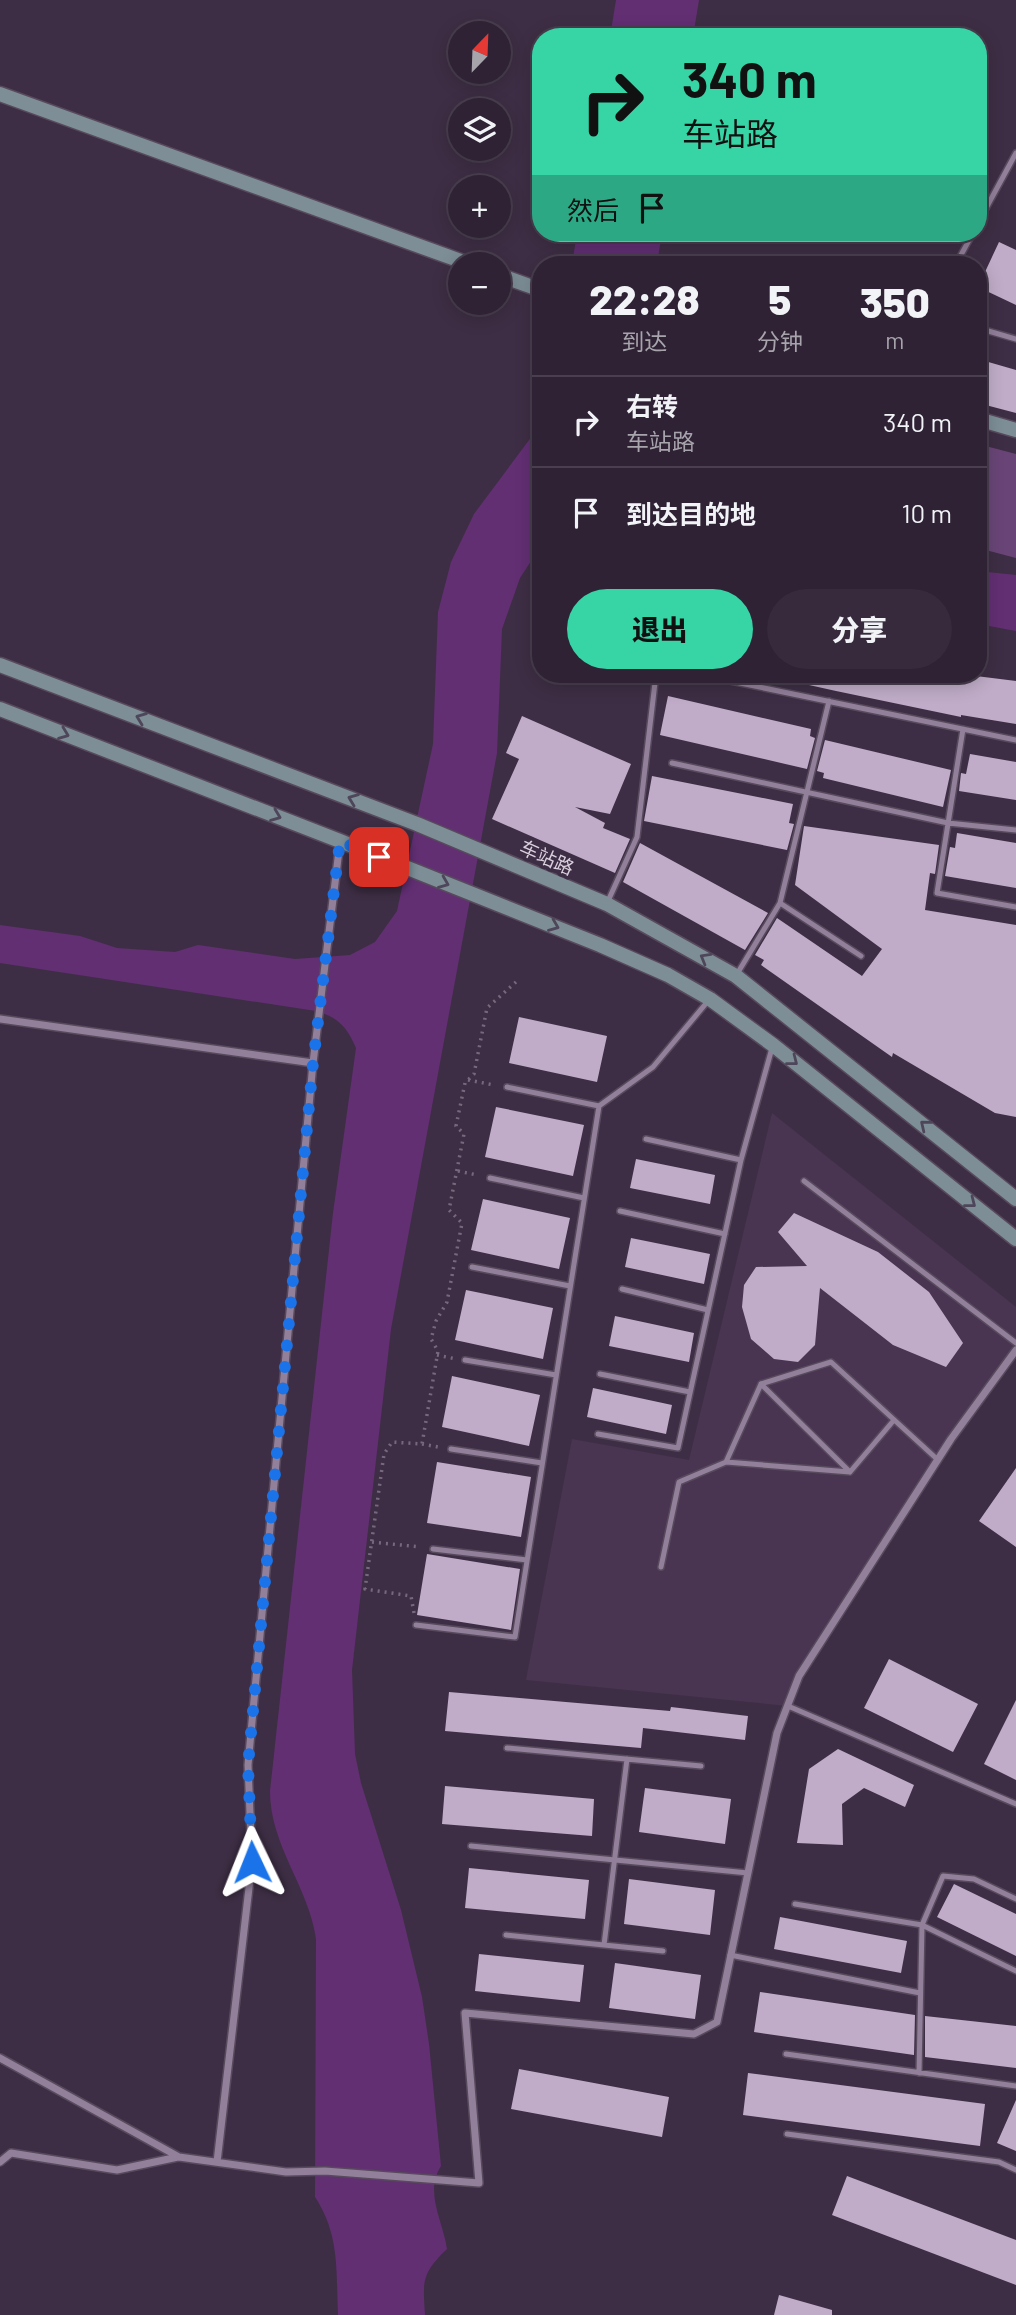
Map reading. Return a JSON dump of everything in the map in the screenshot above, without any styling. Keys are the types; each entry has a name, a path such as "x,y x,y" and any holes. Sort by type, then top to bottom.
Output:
{"main road":[{"path":"0,94 448,256"},
{"path":"511,279 532,287"},
{"path":"987,422 1016,430"},
{"name":"车站路","path":"0,665 417,824 508,860 607,904 736,976 1016,1199"},
{"path":"0,709 340,841 668,975 709,999 772,1045 1016,1239"}],"street":[{"path":"217,2162 252,1862 248,1765 313,1063 340,841"},
{"path":"0,1019 313,1063"},
{"path":"0,2162 11,2153 117,2170 179,2157 286,2172 325,2171 479,2183 465,2013 694,2034 717,2022 777,1733 799,1676 938,1460 1016,1350"},
{"path":"0,2058 179,2157"}],"lane":[{"path":"987,206 1016,153"},
{"path":"987,331 1016,339"},
{"path":"607,904 637,837 655,683"},
{"path":"740,683 1016,740"},
{"path":"736,976 780,903 829,701"},
{"path":"963,729 937,893 1016,907"},
{"path":"672,763 948,823 1016,830"},
{"path":"780,903 860,956"},
{"path":"416,1625 515,1637 599,1106 653,1067 709,999"},
{"path":"598,1434 678,1448 741,1160 772,1045"},
{"path":"507,1087 599,1106"},
{"path":"646,1139 741,1160"},
{"path":"490,1178 584,1198"},
{"path":"804,1181 1016,1343"},
{"path":"620,1211 725,1234"},
{"path":"472,1267 570,1286"},
{"path":"622,1289 708,1310"},
{"path":"464,1360 556,1375"},
{"path":"726,1462 761,1384 831,1362 938,1460"},
{"path":"600,1374 690,1392"},
{"path":"761,1384 850,1472"},
{"path":"850,1472 894,1420"},
{"path":"451,1449 542,1463"},
{"path":"661,1567 680,1482 726,1462 850,1472"},
{"path":"433,1549 527,1560"},
{"path":"788,1706 1016,1804"},
{"path":"507,1748 701,1766"},
{"path":"604,1945 627,1759"},
{"path":"471,1846 748,1873"},
{"path":"919,2073 922,1925 943,1876 974,1880 1016,1899"},
{"path":"795,1903 922,1925 1016,1971"},
{"path":"506,1935 663,1951"},
{"path":"730,1955 920,1993"},
{"path":"786,2054 1016,2086"},
{"path":"787,2134 999,2162 1016,2170"}],"path":[{"path":"422,1444 437,1355 431,1339 436,1321 447,1302 462,1223 449,1210 464,1134 456,1126 468,1080 474,1074 487,1007 516,982"},
{"path":"468,1080 507,1087"},
{"path":"457,1171 490,1178"},
{"path":"437,1355 464,1360"},
{"path":"416,1625 411,1596 365,1589 383,1454 392,1442 451,1449"},
{"path":"371,1542 433,1549"}],"shaded area":[{"path":"616,0 699,0 694,28 611,28"},
{"path":"576,242 661,242 658,256 573,256"},
{"path":"532,436 532,560 520,578 502,629 497,753 391,1329 352,1670 355,1754 361,1783 401,1910 422,1997 441,2166 436,2176 434,2196 447,2249 428,2272 424,2286 425,2315 338,2315 333,2239 315,2197 316,1939 306,1902 276,1830 270,1791 333,1213 356,1048 341,1024 316,1011 0,963 0,925 80,936 117,948 175,952 198,945 295,959 350,955 375,942 397,911 433,744 438,612 451,562 474,514"},
{"path":"987,446 1016,454 1016,558 987,550"},
{"path":"987,572 1016,575 1016,631 987,626"},
{"path":"772,1113 1016,1307 1016,1351 938,1460 799,1676 788,1706 526,1680 572,1439 689,1460"}],"building":[{"path":"999,242 1016,250 1016,305 987,291 987,268"},
{"path":"987,362 1016,370 1016,413 987,405"},
{"path":"987,677 1016,681 1016,724 961,717 800,683 987,683"},
{"path":"668,696 811,729 810,736 815,738 807,769 660,735"},
{"path":"522,716 631,764 610,814 575,807 605,823 603,828 630,839 615,873 492,819 519,759 506,753"},
{"path":"825,740 951,770 943,807 823,778 824,773 817,771"},
{"path":"970,754 1016,762 1016,800 959,791 961,773 966,774"},
{"path":"652,776 793,804 789,823 794,824 787,850 644,821"},
{"path":"804,826 939,845 935,874 930,873 925,910 1016,925 1016,1117 995,1113 893,1053 892,1057 761,965 764,960 755,955 777,918 862,976 882,949 795,885"},
{"path":"957,833 1016,843 1016,888 945,876 950,847 955,848"},
{"path":"640,843 768,913 745,950 623,882"},
{"path":"519,1017 607,1036 597,1082 509,1063"},
{"path":"496,1107 584,1125 573,1176 485,1157"},
{"path":"636,1159 715,1175 710,1204 630,1188"},
{"path":"483,1199 570,1218 559,1269 471,1250"},
{"path":"794,1213 878,1252 929,1292 963,1343 946,1367 893,1345 820,1288 815,1345 798,1362 774,1359 751,1339 742,1307 744,1285 756,1267 807,1266 778,1232"},
{"path":"631,1238 710,1254 704,1284 625,1267"},
{"path":"466,1290 553,1308 543,1359 455,1340"},
{"path":"615,1316 694,1333 689,1362 609,1346"},
{"path":"452,1376 540,1395 529,1446 442,1427"},
{"path":"593,1388 672,1405 666,1434 587,1417"},
{"path":"437,1462 531,1477 521,1537 427,1523"},
{"path":"1016,1468 1016,1547 979,1521"},
{"path":"427,1554 520,1569 511,1630 417,1615"},
{"path":"889,1659 978,1704 953,1752 864,1708"},
{"path":"449,1692 670,1711 671,1707 748,1716 745,1740 643,1728 641,1748 445,1731"},
{"path":"1016,1700 1016,1780 984,1764"},
{"path":"838,1749 914,1785 905,1807 864,1788 842,1804 843,1845 797,1843 809,1769"},
{"path":"445,1786 594,1799 592,1836 442,1824"},
{"path":"645,1788 731,1799 725,1844 639,1832"},
{"path":"469,1868 589,1880 585,1919 465,1908"},
{"path":"629,1879 715,1890 710,1935 624,1924"},
{"path":"954,1884 1016,1914 1016,1956 937,1917"},
{"path":"780,1917 907,1941 901,1973 774,1949"},
{"path":"479,1954 584,1965 580,2002 475,1991"},
{"path":"615,1963 701,1975 695,2019 609,2008"},
{"path":"760,1992 915,2015 914,2055 754,2032"},
{"path":"925,2016 1016,2026 1016,2068 925,2057"},
{"path":"519,2069 669,2097 662,2137 511,2109"},
{"path":"748,2073 985,2104 980,2146 743,2115"},
{"path":"1016,2100 1016,2151 997,2143"},
{"path":"847,2176 1016,2240 1016,2285 832,2215"},
{"path":"779,2295 832,2310 832,2315 774,2315"}],"route":[{"path":"252,1862 248,1765 313,1063 340,841 379,857"}]}
